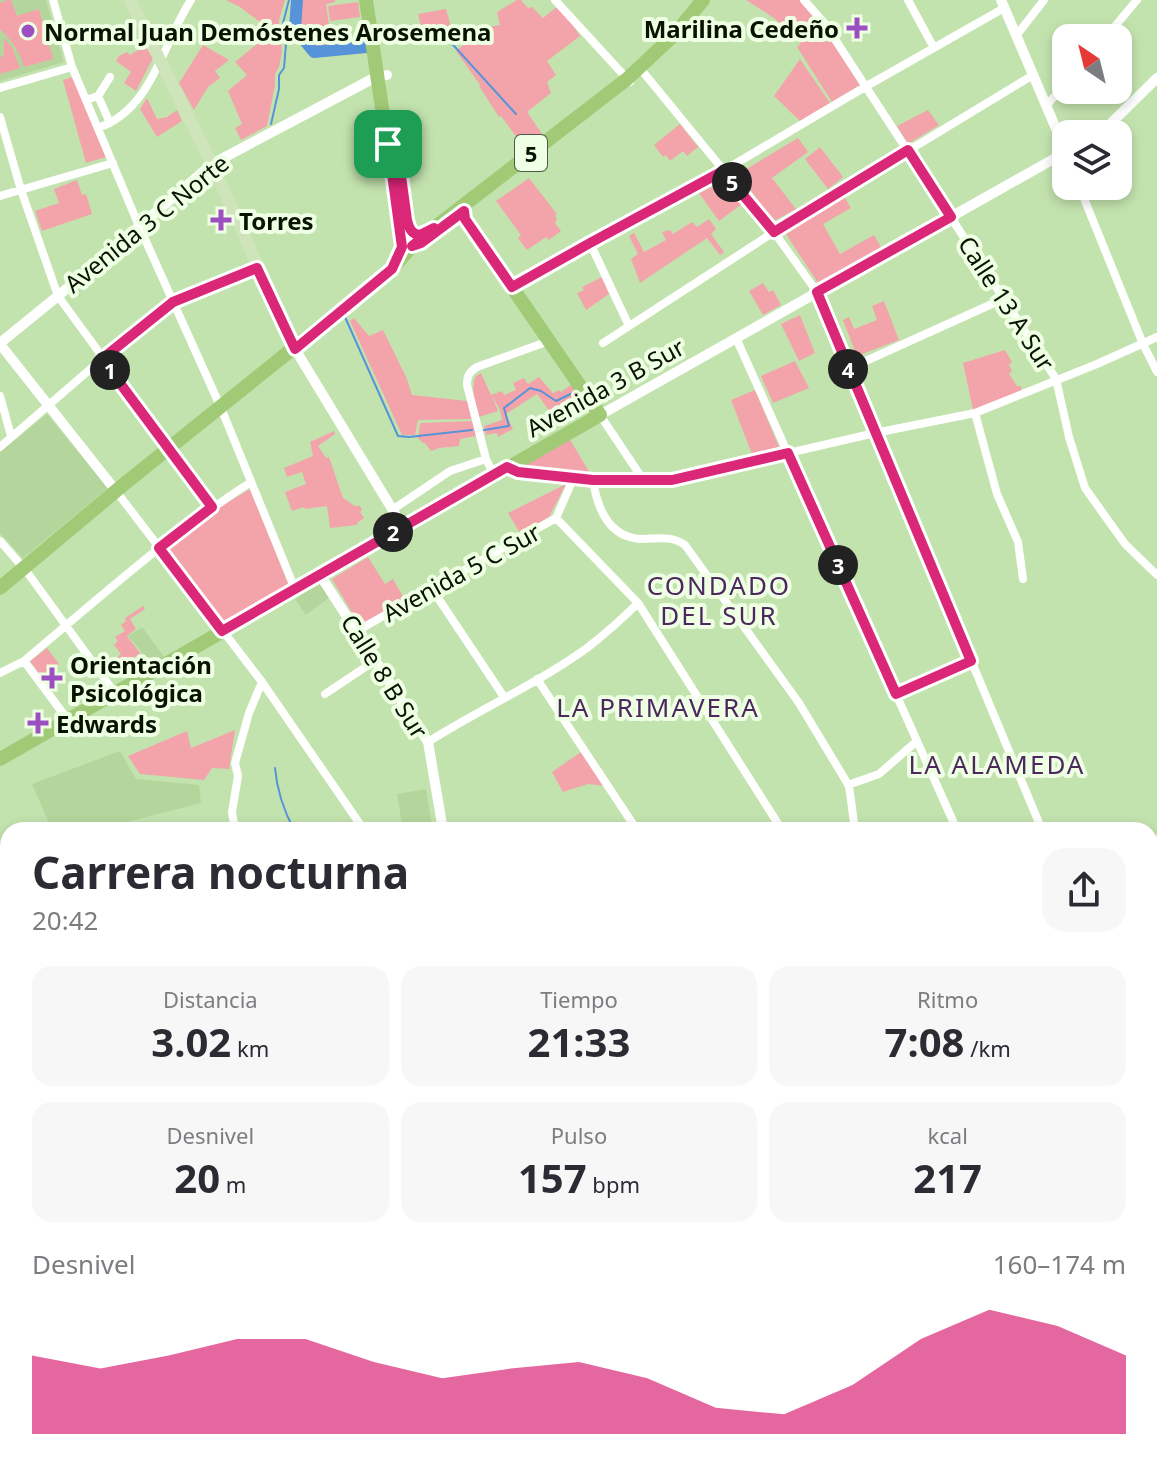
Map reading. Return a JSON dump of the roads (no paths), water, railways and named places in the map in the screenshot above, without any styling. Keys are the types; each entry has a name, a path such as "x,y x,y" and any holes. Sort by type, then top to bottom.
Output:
{"main road":[{"path":"130,0 212,164 295,349"},
{"path":"366,0 383,76"},
{"path":"376,0 402,251 392,269"},
{"name":"5","path":"642,70 703,0"},
{"name":"5","path":"412,246 464,215 629,81 684,35 714,0"},
{"name":"5","path":"0,588 392,269 412,246 434,228 629,81"},
{"path":"392,146 410,229 420,235 434,228"},
{"path":"392,269 464,215 549,341 593,414"},
{"path":"400,234 412,246"},
{"name":"Avenida 3 B Sur","path":"0,759 501,471 593,414"}],"street":[{"path":"53,0 72,67 221,408 295,589"},
{"path":"98,128 130,109 140,97 191,0"},
{"path":"555,0 629,81"},
{"name":"Calle 13 A Sur","path":"804,0 825,24 1056,379 1085,488 1125,544 1157,575"},
{"path":"908,0 934,48"},
{"path":"1016,36 1044,0"},
{"path":"1117,24 1137,0"},
{"path":"512,287 723,171 934,48 1002,4 1053,120"},
{"path":"0,88 72,67"},
{"path":"642,70 774,232 817,292 1039,822"},
{"path":"603,343 774,232 1033,75"},
{"name":"Avenida 3 C Norte","path":"0,343 212,164 383,76"},
{"path":"86,100 98,96 110,77"},
{"path":"1114,120 1157,78"},
{"path":"98,96 110,123"},
{"path":"1047,105 1052,99"},
{"path":"0,117 21,190 58,296 212,507"},
{"name":"Avenida 3 B Sur","path":"593,414 736,338 1052,160"},
{"path":"0,196 113,163"},
{"path":"1085,200 1157,372"},
{"path":"590,243 629,326"},
{"path":"0,447 173,302 257,268"},
{"path":"848,369 1003,299"},
{"path":"549,341 477,367 467,376 486,459 501,471 593,480 644,481 672,480 975,413 1157,337"},
{"path":"736,338 953,822"},
{"path":"0,343 262,682 358,822"},
{"path":"295,349 403,527"},
{"path":"0,396 11,436"},
{"path":"975,413 997,494 1018,542 1023,579"},
{"path":"593,414 644,481"},
{"path":"392,510 450,471 486,459"},
{"name":"Avenida 5 C Sur","path":"357,631 556,518 574,477"},
{"path":"593,480 601,513 619,532 637,538 677,540 685,545 799,703 848,785 854,822"},
{"path":"0,673 24,661 159,548 212,507 251,482"},
{"path":"556,518 638,603 777,822"},
{"path":"0,541 115,693"},
{"name":"Calle 8 B Sur","path":"320,575 428,742 442,822"},
{"path":"432,589 504,697"},
{"path":"428,742 590,646 638,603"},
{"path":"325,694 376,660"},
{"path":"24,661 68,720"},
{"path":"896,694 971,661"},
{"path":"537,679 632,822"},
{"path":"234,822 232,812 238,776 235,763 249,713 262,682"},
{"path":"848,785 879,774 917,741"}],"waterway":[{"path":"271,124 279,75 284,68 286,44 283,23 289,0"},
{"path":"297,0 295,29 314,52 366,47"},
{"path":"387,43 445,36 516,114"},
{"path":"345,317 398,436 472,430"},
{"path":"484,430 509,426 504,408 530,388 556,401 577,391"},
{"path":"275,768 281,800 290,822"}],"place":[{"name":"Marilina Cedeño","path":"857,28"},
{"name":"Normal Juan Demóstenes Arosemena","path":"28,31"},
{"name":"Torres","path":"221,220"},
{"name":"Orientación Psicológica","path":"52,678"},
{"name":"Edwards","path":"38,723"}],"district":[{"name":"CONDADO DEL SUR","path":"719,600"},
{"name":"LA PRIMAVERA","path":"658,707"},
{"name":"LA ALAMEDA","path":"997,764"}]}
